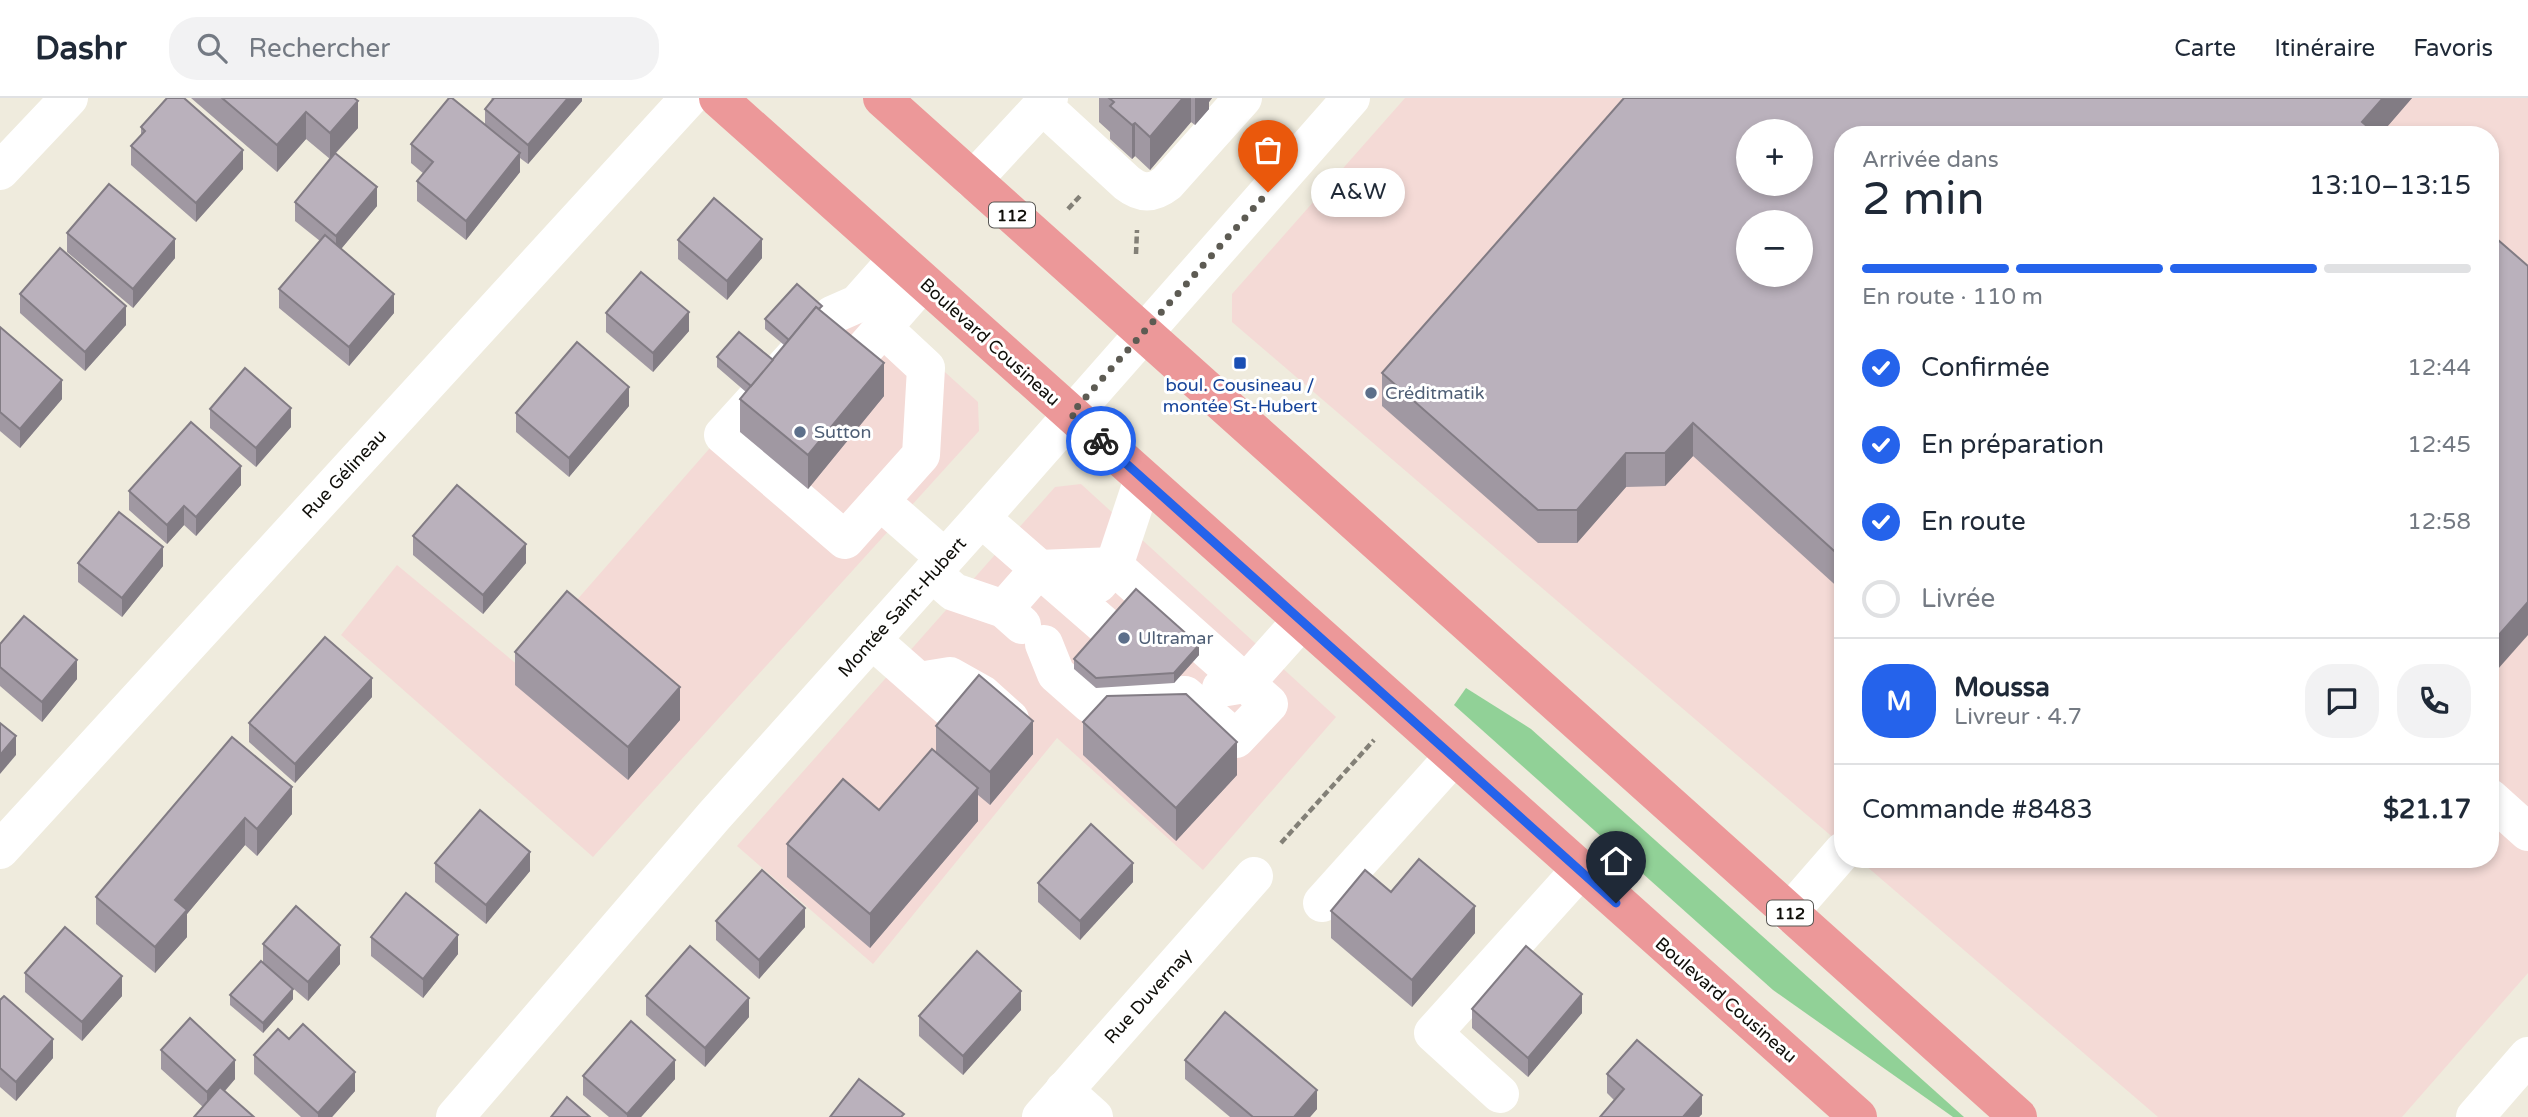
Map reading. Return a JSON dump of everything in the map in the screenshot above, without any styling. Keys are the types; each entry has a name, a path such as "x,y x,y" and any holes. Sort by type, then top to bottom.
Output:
{"main road":[{"name":"Boulevard Cousineau","path":"718,98 1858,1117"},
{"name":"112","path":"881,98 2018,1117"}],"street":[{"path":"0,170 69,98"},
{"name":"Rue Gélineau","path":"0,850 689,98"},
{"path":"973,180 1046,102 1134,189 1155,191 1167,183 1243,98"},
{"name":"Montée Saint-Hubert","path":"455,1117 714,816 981,519 1351,98"},
{"path":"883,328 926,368 921,455 845,540 723,435 832,315 857,304 910,271"},
{"path":"855,359 883,328 910,271"},
{"path":"1044,644 1114,566 1143,479"},
{"path":"880,500 938,566 954,592 1004,609 1044,644 1056,674 1090,704 1185,695 1245,684 1302,620"},
{"path":"981,519 1039,569 1079,606 1236,738 1269,704 1114,566 1039,569 1004,609"},
{"path":"872,640 956,714"},
{"path":"919,681 950,677 982,694 1027,734"},
{"path":"1322,903 1454,756"},
{"path":"2499,806 2528,832"},
{"path":"1790,913 1834,862"},
{"path":"1500,1094 1433,1033 1580,870"},
{"name":"Rue Duvernay","path":"1053,1104 1254,876"},
{"path":"2475,1117 2528,1056"},
{"path":"1053,1104 1094,1117"}],"path":[{"path":"1281,843 1374,740"}],"shaded area":[{"path":"1405,98 2528,98 2528,973 2402,1117 2158,1117 1868,868 2499,868 2499,126 1834,126 1834,838 1232,322 1232,294"},
{"path":"851,287 978,402 979,431 593,857 341,635 397,565 519,666"},
{"path":"1081,484 1336,717 1203,870 1057,738 873,964 737,846 1055,487"}],"green space":[{"path":"1466,688 1531,729 1964,1117 1953,1117 1773,990 1454,705"}],"building":[{"path":"167,98 184,98 243,150 196,203 131,146 145,131 141,127"},
{"path":"222,98 354,98 358,101 330,133 306,112 277,145"},
{"path":"449,98 520,153 466,221 417,181 433,162 411,144"},
{"path":"494,98 568,98 528,145 485,109"},
{"path":"1109,98 1183,98 1150,137 1110,106 1114,102"},
{"path":"1624,98 2383,98 2362,122 2367,126 1834,126 1834,551 1693,423 1665,453 1626,453 1577,510 1538,510 1382,373"},
{"path":"335,153 377,187 336,236 295,202"},
{"path":"109,184 175,239 133,289 67,233"},
{"path":"714,198 762,239 727,281 678,240"},
{"path":"325,235 394,294 349,347 279,289"},
{"path":"2499,241 2528,266 2528,602 2499,635"},
{"path":"60,248 126,306 85,352 20,294"},
{"path":"641,272 689,312 653,353 606,313"},
{"path":"797,284 822,306 819,309 816,307 789,340 765,319"},
{"path":"816,307 884,363 808,455 740,399"},
{"path":"0,327 62,380 20,429 0,412"},
{"path":"739,332 773,360 751,386 717,357"},
{"path":"577,342 629,387 569,458 516,413"},
{"path":"245,368 291,408 256,448 210,409"},
{"path":"191,422 241,466 196,517 184,506 167,525 129,491"},
{"path":"457,485 526,544 483,595 413,536"},
{"path":"119,512 163,547 122,598 78,563"},
{"path":"1136,589 1199,645 1174,673 1096,678 1074,659"},
{"path":"567,591 680,687 628,747 515,652"},
{"path":"24,616 77,660 42,702 0,667 0,644"},
{"path":"325,637 372,678 295,764 249,723"},
{"path":"979,675 1033,721 990,772 936,726"},
{"path":"1186,694 1237,742 1176,808 1083,722 1107,696"},
{"path":"0,723 16,736 0,755"},
{"path":"232,737 292,787 257,829 245,818 175,900 187,910 155,947 96,897"},
{"path":"932,749 978,788 870,914 787,844 843,779 879,810"},
{"path":"480,810 530,852 486,905 435,863"},
{"path":"1091,824 1133,863 1080,921 1038,883"},
{"path":"1419,859 1475,906 1412,980 1331,911 1365,870 1391,892"},
{"path":"762,870 805,908 759,960 716,921"},
{"path":"406,893 458,935 423,979 371,937"},
{"path":"296,906 340,945 308,982 263,944"},
{"path":"65,927 122,976 82,1022 25,973"},
{"path":"690,946 749,998 705,1048 646,996"},
{"path":"1526,946 1582,994 1528,1058 1472,1009"},
{"path":"977,951 1021,991 963,1056 919,1016"},
{"path":"261,961 293,989 263,1023 230,995"},
{"path":"4,996 53,1039 16,1082 0,1068 0,1000"},
{"path":"1225,1012 1317,1090 1294,1117 1253,1117 1185,1060"},
{"path":"190,1018 235,1060 207,1092 161,1050"},
{"path":"631,1021 675,1060 627,1114 583,1076"},
{"path":"303,1024 355,1072 318,1113 254,1055 278,1029 289,1039"},
{"path":"1637,1040 1702,1095 1683,1117 1600,1117 1624,1089 1607,1074"},
{"path":"859,1079 904,1114 901,1117 830,1117"},
{"path":"220,1087 254,1117 194,1117"},
{"path":"567,1097 590,1117 551,1117"}],"way so far":[{"path":"1101,441 1071,414 1268,192"}],"place":[{"name":"A&W","path":"1268,192"},
{"name":"boul. Cousineau / montée St-Hubert","path":"1240,363"},
{"name":"Créditmatik","path":"1371,393"},
{"name":"Sutton","path":"800,432"},
{"name":"Ultramar","path":"1124,638"}],"route":[{"path":"1101,441 1616,903"}]}
